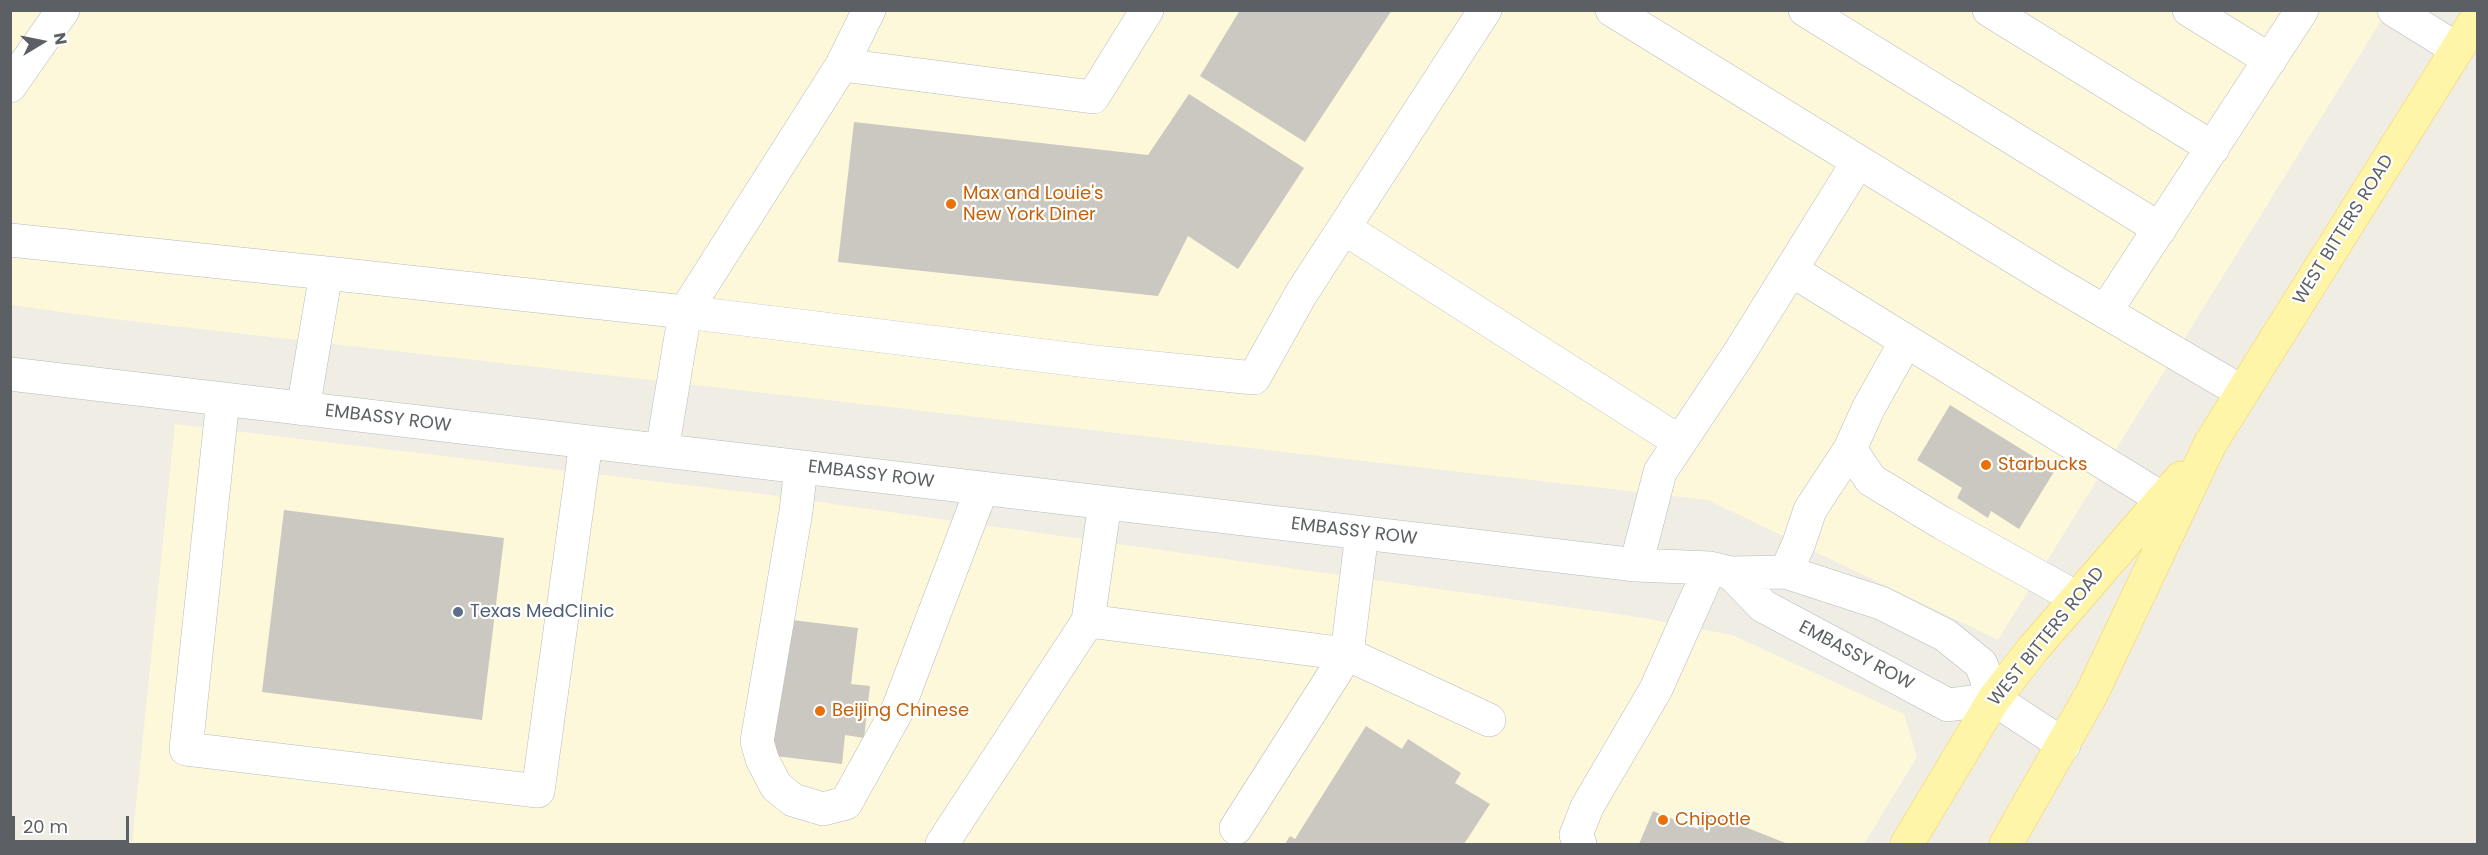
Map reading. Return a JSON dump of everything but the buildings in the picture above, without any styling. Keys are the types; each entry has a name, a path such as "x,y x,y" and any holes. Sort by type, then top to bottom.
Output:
{"main road":[{"name":"WEST BITTERS ROAD","path":"2006,844 2092,693 2171,504 2478,16"},
{"name":"WEST BITTERS ROAD","path":"1907,844 1994,699 2077,598 2171,504"}],"street":[{"path":"10,86 63,10"},
{"path":"662,451 685,312 842,64 869,10"},
{"path":"842,64 1093,97 1147,10"},
{"path":"10,240 685,312 1095,362 1254,378 1301,294 1485,10"},
{"path":"1612,10 2105,312 2242,392"},
{"path":"1805,10 2160,229"},
{"path":"1989,10 2213,148"},
{"path":"2189,10 2270,60"},
{"path":"2105,312 2301,10"},
{"path":"2394,10 2457,49"},
{"path":"1636,565 1660,472 1858,162"},
{"path":"1344,228 1680,442"},
{"path":"1791,270 2171,504"},
{"path":"303,409 326,273"},
{"path":"1786,572 1810,510 1850,449 1868,409 1906,341"},
{"name":"EMBASSY ROW","path":"10,374 1636,565 1721,571 1786,572 1881,603 1945,635 1981,664 1994,699 1948,705 1763,606 1721,571"},
{"path":"223,399 186,749 502,787 538,791 586,442"},
{"path":"1850,449 1872,480 1942,523 2077,598"},
{"path":"801,467 796,511 757,741 762,759 776,786 793,800 823,809 846,803 898,709 982,488"},
{"path":"942,844 1088,621 1105,503"},
{"path":"1236,828 1347,654 1362,533"},
{"path":"1575,841 1587,807 1721,571"},
{"path":"1088,621 1347,654 1489,720"},
{"path":"1994,699 2064,745"}],"shaded area":[{"path":"10,11 2387,11 1998,640 1708,500 113,319 11,305"},
{"path":"175,424 762,494 1638,617 1732,635 1904,714 1917,757 1864,844 132,844"}],"place":[{"name":"Max and Louie's New York Diner","path":"951,204"},
{"name":"Starbucks","path":"1986,465"},
{"name":"Texas MedClinic","path":"458,612"},
{"name":"Beijing Chinese","path":"820,711"},
{"name":"Chipotle","path":"1663,820"}]}
